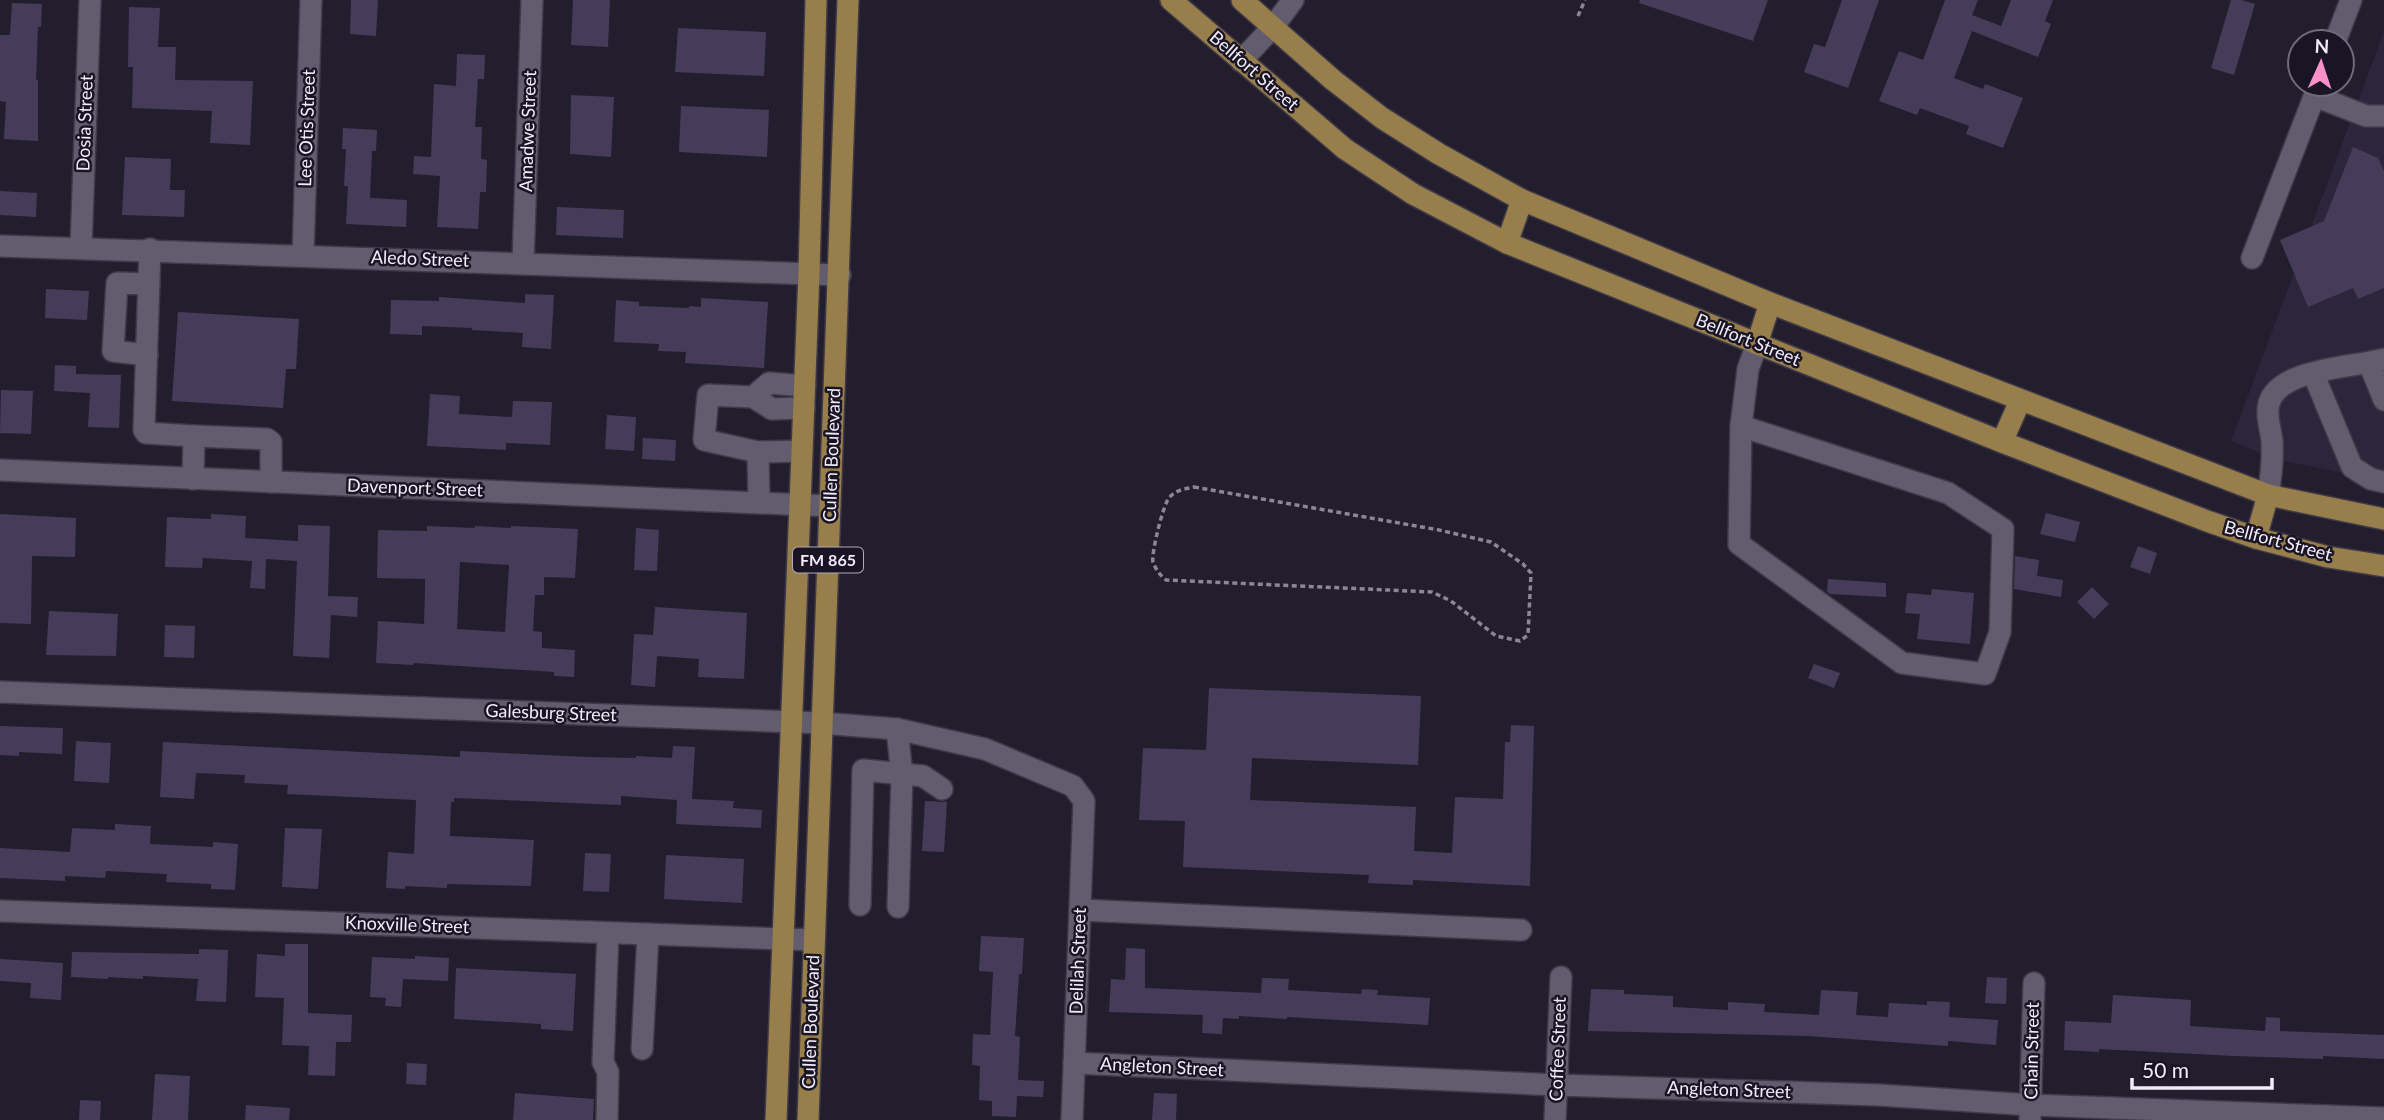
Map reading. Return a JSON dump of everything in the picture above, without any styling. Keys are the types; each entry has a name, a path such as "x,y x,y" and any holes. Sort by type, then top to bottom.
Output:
{"main road":[{"name":"Cullen Boulevard","path":"776,1120 805,386 817,0"},
{"name":"Cullen Boulevard","path":"808,1120 848,0"},
{"name":"Bellfort Street","path":"1171,0 1345,149 1413,194 1507,243 2002,442 2207,521 2256,538 2328,556 2384,566"},
{"path":"1241,0 1333,80 1382,118 1439,154 1522,200 1770,303 2268,495 2384,519"},
{"path":"1507,243 1522,200"},
{"path":"1757,344 1770,303"},
{"path":"2002,442 2020,401"},
{"path":"2256,538 2268,495"}],"street":[{"name":"Dosia Street","path":"80,247 90,0"},
{"name":"Lee Otis Street","path":"303,255 311,0"},
{"name":"Amadwe Street","path":"523,262 533,0"},
{"path":"1241,61 1273,27 1293,0"},
{"path":"2340,28 2351,0"},
{"path":"2252,258 2314,98"},
{"path":"2332,98 2366,116 2384,116"},
{"name":"Aledo Street","path":"0,246 840,275"},
{"path":"150,250 144,430 146,433 267,439 271,442 271,482"},
{"path":"147,355 113,351 117,283 149,284"},
{"path":"1741,426 1948,492 2003,529 2000,632 1985,674 1902,663 1739,544 1741,426 1748,369 1757,344"},
{"path":"2268,495 2272,458 2268,408 2271,396 2280,385 2313,373 2376,361 2384,400"},
{"path":"2313,373 2352,467 2371,479 2384,482"},
{"path":"753,397 769,383 805,386"},
{"path":"802,452 758,452 704,440 708,395 753,397 772,409 804,408"},
{"path":"193,478 194,436"},
{"path":"758,452 759,502"},
{"name":"Davenport Street","path":"0,470 830,506"},
{"name":"Galesburg Street","path":"0,692 821,723 897,729 985,749 1073,786 1084,801"},
{"path":"897,729 902,775 898,907"},
{"path":"860,905 863,770 923,776 942,789"},
{"name":"Delilah Street","path":"1072,1120 1084,801"},
{"path":"1080,910 1521,930"},
{"name":"Knoxville Street","path":"0,911 814,940"},
{"path":"607,1120 608,1072 603,1062 608,933"},
{"path":"642,1049 648,934"},
{"name":"Coffee Street","path":"1555,1120 1561,977"},
{"name":"Chain Street","path":"2031,1112 2034,983"},
{"name":"Angleton Street","path":"1074,1063 1557,1085 1879,1095 2031,1112 2384,1118"}],"path":[{"path":"1578,16 1585,0"},
{"path":"1194,488 1439,530 1491,542 1523,564 1531,573 1528,635 1520,641 1496,636 1451,601 1432,592 1166,580 1158,573 1152,560 1164,507 1169,498 1179,490 1194,488"}],"shaded area":[{"path":"2384,32 2384,481 2279,460 2231,441"}],"building":[{"path":"351,0 378,0 376,36 350,34"},
{"path":"573,0 610,0 608,47 571,45"},
{"path":"1640,0 1768,0 1753,41 1639,3"},
{"path":"1842,0 1879,0 1848,88 1804,72 1814,44 1825,47"},
{"path":"1945,0 1978,0 1972,15 2001,26 2011,0 2053,0 2045,21 2051,24 2038,57 1972,31 1954,78 1983,89 1985,84 2023,98 2003,148 1966,134 1969,126 1920,108 1917,115 1879,101 1899,51 1923,60"},
{"path":"2231,0 2255,4 2234,75 2211,68"},
{"path":"12,3 42,4 41,27 38,27 36,80 38,141 4,139 6,102 0,101 0,35 10,35"},
{"path":"129,7 160,8 158,47 176,47 175,80 253,81 250,145 210,143 212,111 132,108 133,67 128,67"},
{"path":"678,28 766,32 764,76 675,72"},
{"path":"457,54 485,55 484,79 478,79 475,127 482,127 481,159 487,160 486,192 480,192 478,229 437,227 440,176 413,174 414,156 431,157 434,84 456,86"},
{"path":"571,95 614,97 611,157 570,154"},
{"path":"681,106 769,110 767,157 679,152"},
{"path":"343,128 377,130 376,151 372,151 370,198 407,200 406,227 346,224 348,186 344,186 346,149 342,149"},
{"path":"2353,147 2378,158 2384,171 2384,288 2358,299 2353,288 2308,307 2280,240 2324,221"},
{"path":"125,157 171,159 170,190 185,190 184,217 122,215"},
{"path":"0,191 37,193 36,217 0,215"},
{"path":"557,207 624,210 623,238 556,235"},
{"path":"46,289 89,291 87,320 45,318"},
{"path":"525,294 554,295 551,349 522,347 523,333 472,328 422,326 422,335 390,334 391,300 439,301 439,297 525,303"},
{"path":"701,298 768,302 764,368 685,363 686,352 658,351 659,344 614,342 616,300 639,302 639,306 689,308 701,307"},
{"path":"178,312 299,319 296,369 286,369 283,408 172,401"},
{"path":"55,365 76,366 76,374 121,375 119,428 88,427 90,393 54,391"},
{"path":"1,390 33,391 31,434 0,433"},
{"path":"430,394 460,396 459,414 512,417 513,401 552,402 550,445 506,443 506,450 427,446"},
{"path":"607,415 636,417 634,451 605,449"},
{"path":"643,438 676,440 675,461 642,459"},
{"path":"2046,513 2080,522 2075,542 2040,534"},
{"path":"0,514 76,518 75,557 32,556 31,624 0,623"},
{"path":"211,514 246,516 245,538 298,541 298,525 330,526 328,596 358,597 357,617 331,615 329,658 293,656 297,561 266,559 265,589 250,588 252,561 203,558 202,568 165,567 167,517 211,519"},
{"path":"427,526 578,529 575,578 544,577 544,595 535,595 533,631 542,632 542,648 575,650 574,677 554,676 554,672 376,663 378,621 424,624 425,591 425,579 377,578 378,530 427,531","holes":["460,562 509,565 505,632 457,629"]},
{"path":"636,528 659,530 657,571 634,570"},
{"path":"2138,546 2157,553 2150,574 2130,567"},
{"path":"2015,556 2039,560 2037,576 2063,580 2061,597 2014,589"},
{"path":"1828,579 1886,583 1886,597 1830,594 1827,592"},
{"path":"2092,587 2109,604 2094,619 2077,602"},
{"path":"1932,589 1974,593 1970,644 1917,639 1920,614 1905,613 1907,593 1931,595"},
{"path":"655,607 747,613 744,679 698,677 699,659 657,656 655,687 631,685 634,634 653,635"},
{"path":"49,611 118,614 116,656 46,655"},
{"path":"165,625 195,626 194,658 164,657"},
{"path":"1814,664 1840,673 1834,688 1808,678"},
{"path":"1209,688 1421,696 1418,765 1252,758 1250,800 1416,807 1414,851 1452,853 1455,797 1503,799 1505,742 1510,742 1511,725 1534,726 1530,886 1413,880 1413,885 1368,883 1369,875 1183,867 1185,821 1139,820 1143,748 1206,750"},
{"path":"0,726 63,728 62,754 19,752 19,756 0,755"},
{"path":"76,741 111,743 109,783 74,781"},
{"path":"163,742 460,757 460,751 672,758 673,746 695,747 692,799 734,801 733,808 762,810 761,828 676,824 677,800 621,796 621,805 454,798 454,802 451,802 450,836 534,840 531,886 447,884 447,888 386,888 388,852 414,854 416,800 287,794 288,785 244,783 245,775 196,773 194,799 160,797"},
{"path":"925,801 947,802 944,852 922,851"},
{"path":"115,824 151,826 150,844 213,847 213,842 238,844 235,890 211,889 211,884 166,882 167,874 106,871 105,878 65,876 65,881 0,878 0,848 70,852 72,828 115,830"},
{"path":"285,828 322,829 318,889 282,887"},
{"path":"585,853 611,854 609,892 583,891"},
{"path":"666,855 744,859 742,903 664,899"},
{"path":"981,936 1024,938 1015,1036 1020,1037 1018,1080 1044,1081 1043,1097 1017,1096 1016,1117 992,1116 992,1101 979,1100 980,1066 972,1065 973,1034 990,1035 993,972 979,971"},
{"path":"285,944 308,944 308,1013 352,1015 351,1042 336,1042 335,1076 308,1075 309,1046 282,1045 284,998 255,997 257,954 285,956"},
{"path":"1126,948 1145,949 1145,988 1261,993 1262,978 1289,979 1288,990 1361,994 1362,989 1378,990 1377,995 1430,998 1428,1025 1239,1016 1239,1019 1223,1018 1222,1034 1202,1033 1203,1015 1109,1012 1111,979 1125,980"},
{"path":"199,949 228,950 226,1002 196,1001 198,979 143,976 143,979 71,977 72,952 199,954"},
{"path":"415,956 449,958 448,981 403,979 401,1007 385,1006 386,998 370,997 372,957 415,959"},
{"path":"0,959 63,963 61,1000 30,998 31,983 0,981"},
{"path":"456,968 576,974 573,1031 541,1029 541,1024 454,1019"},
{"path":"1987,977 2007,978 2006,1004 1985,1003"},
{"path":"1591,989 1624,990 1624,994 1673,996 1673,1007 1728,1010 1728,1002 1765,1004 1764,1012 1819,1015 1821,990 1858,992 1856,1015 1888,1017 1889,1003 1927,1005 1927,1001 1950,1002 1949,1017 1998,1020 1996,1045 1948,1041 1948,1046 1808,1036 1588,1031"},
{"path":"2113,995 2191,1000 2190,1026 2265,1031 2266,1017 2280,1018 2280,1031 2384,1035 2384,1059 2064,1050 2065,1021 2111,1023"},
{"path":"407,1063 427,1064 426,1085 406,1084"},
{"path":"155,1074 190,1076 188,1120 152,1120"},
{"path":"515,1093 594,1099 593,1120 513,1120"},
{"path":"1154,1093 1177,1094 1176,1120 1152,1120"},
{"path":"80,1100 101,1101 100,1120 79,1120"},
{"path":"246,1105 290,1108 289,1120 245,1120"}]}
